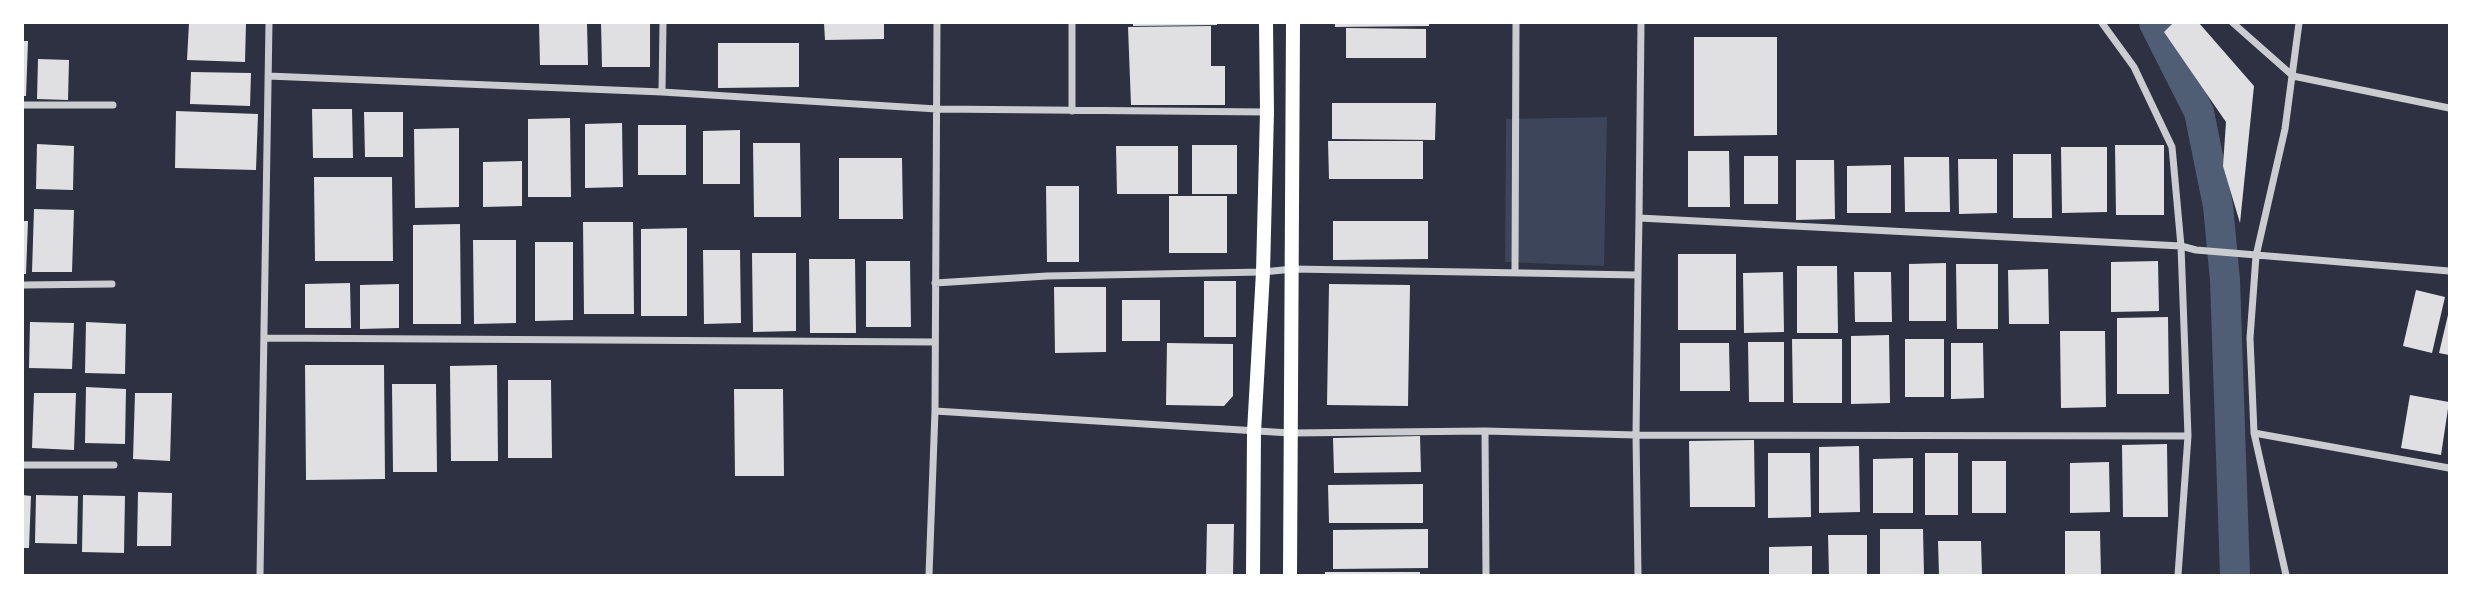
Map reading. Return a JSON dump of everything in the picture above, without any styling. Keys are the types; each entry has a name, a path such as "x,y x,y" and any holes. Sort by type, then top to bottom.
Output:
{"main road":[{"path":"1253,575 1254,432 1263,272 1267,112 1266,23"},
{"path":"1290,575 1293,23"}],"street":[{"path":"260,575 269,23"},
{"path":"662,92 663,23"},
{"path":"929,575 935,342 937,23"},
{"path":"1072,23 1072,111"},
{"path":"1515,272 1516,23"},
{"path":"1638,575 1636,435 1641,23"},
{"path":"2102,23 2134,67 2172,147 2181,246 2188,436 2178,575"},
{"path":"2233,23 2293,76 2449,108"},
{"path":"2286,575 2254,433 2250,338 2256,256 2285,129 2299,23"},
{"path":"268,75 662,92 937,109 1267,112"},
{"path":"23,105 113,105"},
{"path":"1639,218 2181,246 2256,256 2449,271"},
{"path":"935,284 1047,276 1263,272 1293,269 1639,275"},
{"path":"23,285 112,284"},
{"path":"264,338 935,342"},
{"path":"934,411 1290,433 1485,431 1636,435 2188,436"},
{"path":"1485,431 1486,575"},
{"path":"2254,433 2449,468"},
{"path":"23,465 114,465"}],"shaded area":[{"path":"1607,117 1604,266 1505,262 1506,119"}],"building":[{"path":"189,23 246,23 245,62 187,60"},
{"path":"539,23 587,23 588,65 540,65"},
{"path":"601,23 650,23 650,67 602,67"},
{"path":"824,23 884,23 884,39 825,40"},
{"path":"1133,23 1217,23 1217,25 1133,26"},
{"path":"1335,23 1429,23 1429,26 1335,27"},
{"path":"2173,23 2199,23 2254,86 2240,223 2223,166 2226,122 2164,32"},
{"path":"1211,26 1211,66 1225,66 1225,105 1131,105 1128,27"},
{"path":"1346,28 1426,29 1426,58 1346,58"},
{"path":"1694,37 1777,37 1777,135 1694,136"},
{"path":"23,41 28,41 26,96 23,96"},
{"path":"718,43 799,43 799,87 718,88"},
{"path":"38,59 69,60 68,100 37,99"},
{"path":"191,72 251,73 250,106 190,104"},
{"path":"1332,103 1436,103 1435,140 1332,139"},
{"path":"312,109 352,109 353,158 313,158"},
{"path":"176,111 258,114 256,170 175,168"},
{"path":"364,112 403,112 403,157 365,157"},
{"path":"570,118 571,197 528,197 528,119"},
{"path":"622,123 623,187 585,188 585,124"},
{"path":"638,125 686,125 686,175 638,175"},
{"path":"459,128 459,207 415,208 414,129"},
{"path":"740,130 740,184 703,184 703,131"},
{"path":"1328,141 1423,141 1423,179 1329,179"},
{"path":"753,143 800,143 801,217 754,217"},
{"path":"37,144 74,146 73,190 36,189"},
{"path":"1192,145 1237,145 1237,194 1192,194"},
{"path":"2115,145 2164,145 2164,215 2116,215"},
{"path":"1116,146 1178,146 1178,194 1117,194"},
{"path":"2061,147 2107,147 2107,212 2062,213"},
{"path":"1688,151 1729,151 1730,207 1688,207"},
{"path":"2013,154 2051,154 2052,218 2013,218"},
{"path":"1744,156 1778,156 1778,204 1744,204"},
{"path":"1904,157 1949,157 1950,212 1905,212"},
{"path":"839,158 902,158 903,219 839,219"},
{"path":"1958,159 1997,159 1997,213 1959,214"},
{"path":"1796,160 1834,160 1835,219 1796,220"},
{"path":"522,161 522,206 483,207 483,162"},
{"path":"1891,165 1891,213 1847,213 1847,166"},
{"path":"314,177 392,177 393,261 315,261"},
{"path":"1046,186 1079,186 1079,262 1047,262"},
{"path":"1169,196 1227,196 1227,253 1169,253"},
{"path":"34,209 74,210 72,272 32,272"},
{"path":"23,221 28,221 26,274 23,274"},
{"path":"1333,221 1428,221 1428,259 1333,260"},
{"path":"583,222 633,222 634,314 584,314"},
{"path":"460,224 461,324 413,324 413,225"},
{"path":"687,228 687,316 641,316 641,229"},
{"path":"473,240 516,240 516,323 474,324"},
{"path":"535,242 573,242 573,320 535,321"},
{"path":"703,250 740,250 741,323 704,324"},
{"path":"752,253 796,253 796,331 753,332"},
{"path":"1678,254 1736,254 1736,330 1678,330"},
{"path":"809,259 855,259 856,333 810,333"},
{"path":"866,261 910,261 911,327 866,327"},
{"path":"2158,261 2159,311 2111,312 2111,262"},
{"path":"1946,263 1946,321 1909,321 1909,264"},
{"path":"1956,264 1998,264 1998,329 1957,329"},
{"path":"1797,266 1837,266 1838,333 1797,333"},
{"path":"2048,269 2049,324 2009,324 2008,270"},
{"path":"1783,272 1784,332 1744,333 1743,273"},
{"path":"1854,272 1891,272 1892,322 1855,322"},
{"path":"1204,281 1236,281 1236,337 1204,337"},
{"path":"350,283 351,328 305,328 305,284"},
{"path":"399,284 399,328 360,329 360,285"},
{"path":"1329,284 1410,285 1408,406 1327,405"},
{"path":"1054,287 1106,287 1106,352 1055,353"},
{"path":"2416,290 2445,297 2432,353 2403,346"},
{"path":"1122,300 1160,300 1160,341 1122,341"},
{"path":"2449,315 2449,355 2439,353"},
{"path":"2168,317 2169,394 2117,394 2117,318"},
{"path":"30,322 74,323 72,369 29,368"},
{"path":"86,322 126,324 125,374 85,373"},
{"path":"2060,331 2105,331 2106,407 2061,408"},
{"path":"1889,335 1890,403 1851,404 1851,336"},
{"path":"1792,339 1842,339 1842,403 1793,403"},
{"path":"1905,339 1944,339 1944,397 1905,397"},
{"path":"1748,342 1784,342 1784,402 1749,402"},
{"path":"1167,343 1233,344 1233,396 1224,406 1166,405"},
{"path":"1680,343 1729,343 1730,391 1680,391"},
{"path":"1951,343 1983,343 1984,398 1951,399"},
{"path":"305,365 384,365 385,479 306,480"},
{"path":"497,365 498,461 451,461 450,366"},
{"path":"508,380 551,380 552,458 508,458"},
{"path":"392,384 436,384 437,472 393,472"},
{"path":"86,387 126,389 125,444 85,443"},
{"path":"734,389 783,389 784,476 735,476"},
{"path":"34,393 76,393 74,450 32,448"},
{"path":"135,393 172,393 170,461 133,459"},
{"path":"2410,395 2449,402 2441,455 2401,448"},
{"path":"1420,436 1421,472 1334,473 1333,438"},
{"path":"1754,440 1755,507 1690,507 1689,441"},
{"path":"2167,444 2168,517 2123,517 2122,445"},
{"path":"1859,446 1860,512 1819,513 1819,447"},
{"path":"1768,453 1810,453 1811,517 1768,518"},
{"path":"1925,453 1958,453 1958,515 1925,515"},
{"path":"1913,458 1913,513 1873,513 1873,459"},
{"path":"1972,461 2006,461 2006,513 1972,513"},
{"path":"2109,462 2110,512 2070,513 2070,463"},
{"path":"1423,484 1423,523 1329,523 1328,485"},
{"path":"138,492 172,493 171,546 137,546"},
{"path":"23,495 31,496 29,548 23,548"},
{"path":"36,495 78,496 77,544 35,543"},
{"path":"83,495 125,496 124,553 82,552"},
{"path":"1207,524 1234,524 1233,575 1206,575"},
{"path":"1428,529 1428,568 1333,569 1333,530"},
{"path":"1880,529 1923,529 1924,575 1880,575"},
{"path":"2065,531 2100,531 2101,575 2065,575"},
{"path":"1828,535 1867,535 1867,575 1829,575"},
{"path":"1938,541 1981,541 1982,575 1939,575"},
{"path":"1812,546 1812,575 1769,575 1769,547"},
{"path":"1325,572 1420,572 1420,575 1325,575"}],"waterway":[{"path":"2154,23 2199,112 2218,206 2225,280 2235,575"}]}
